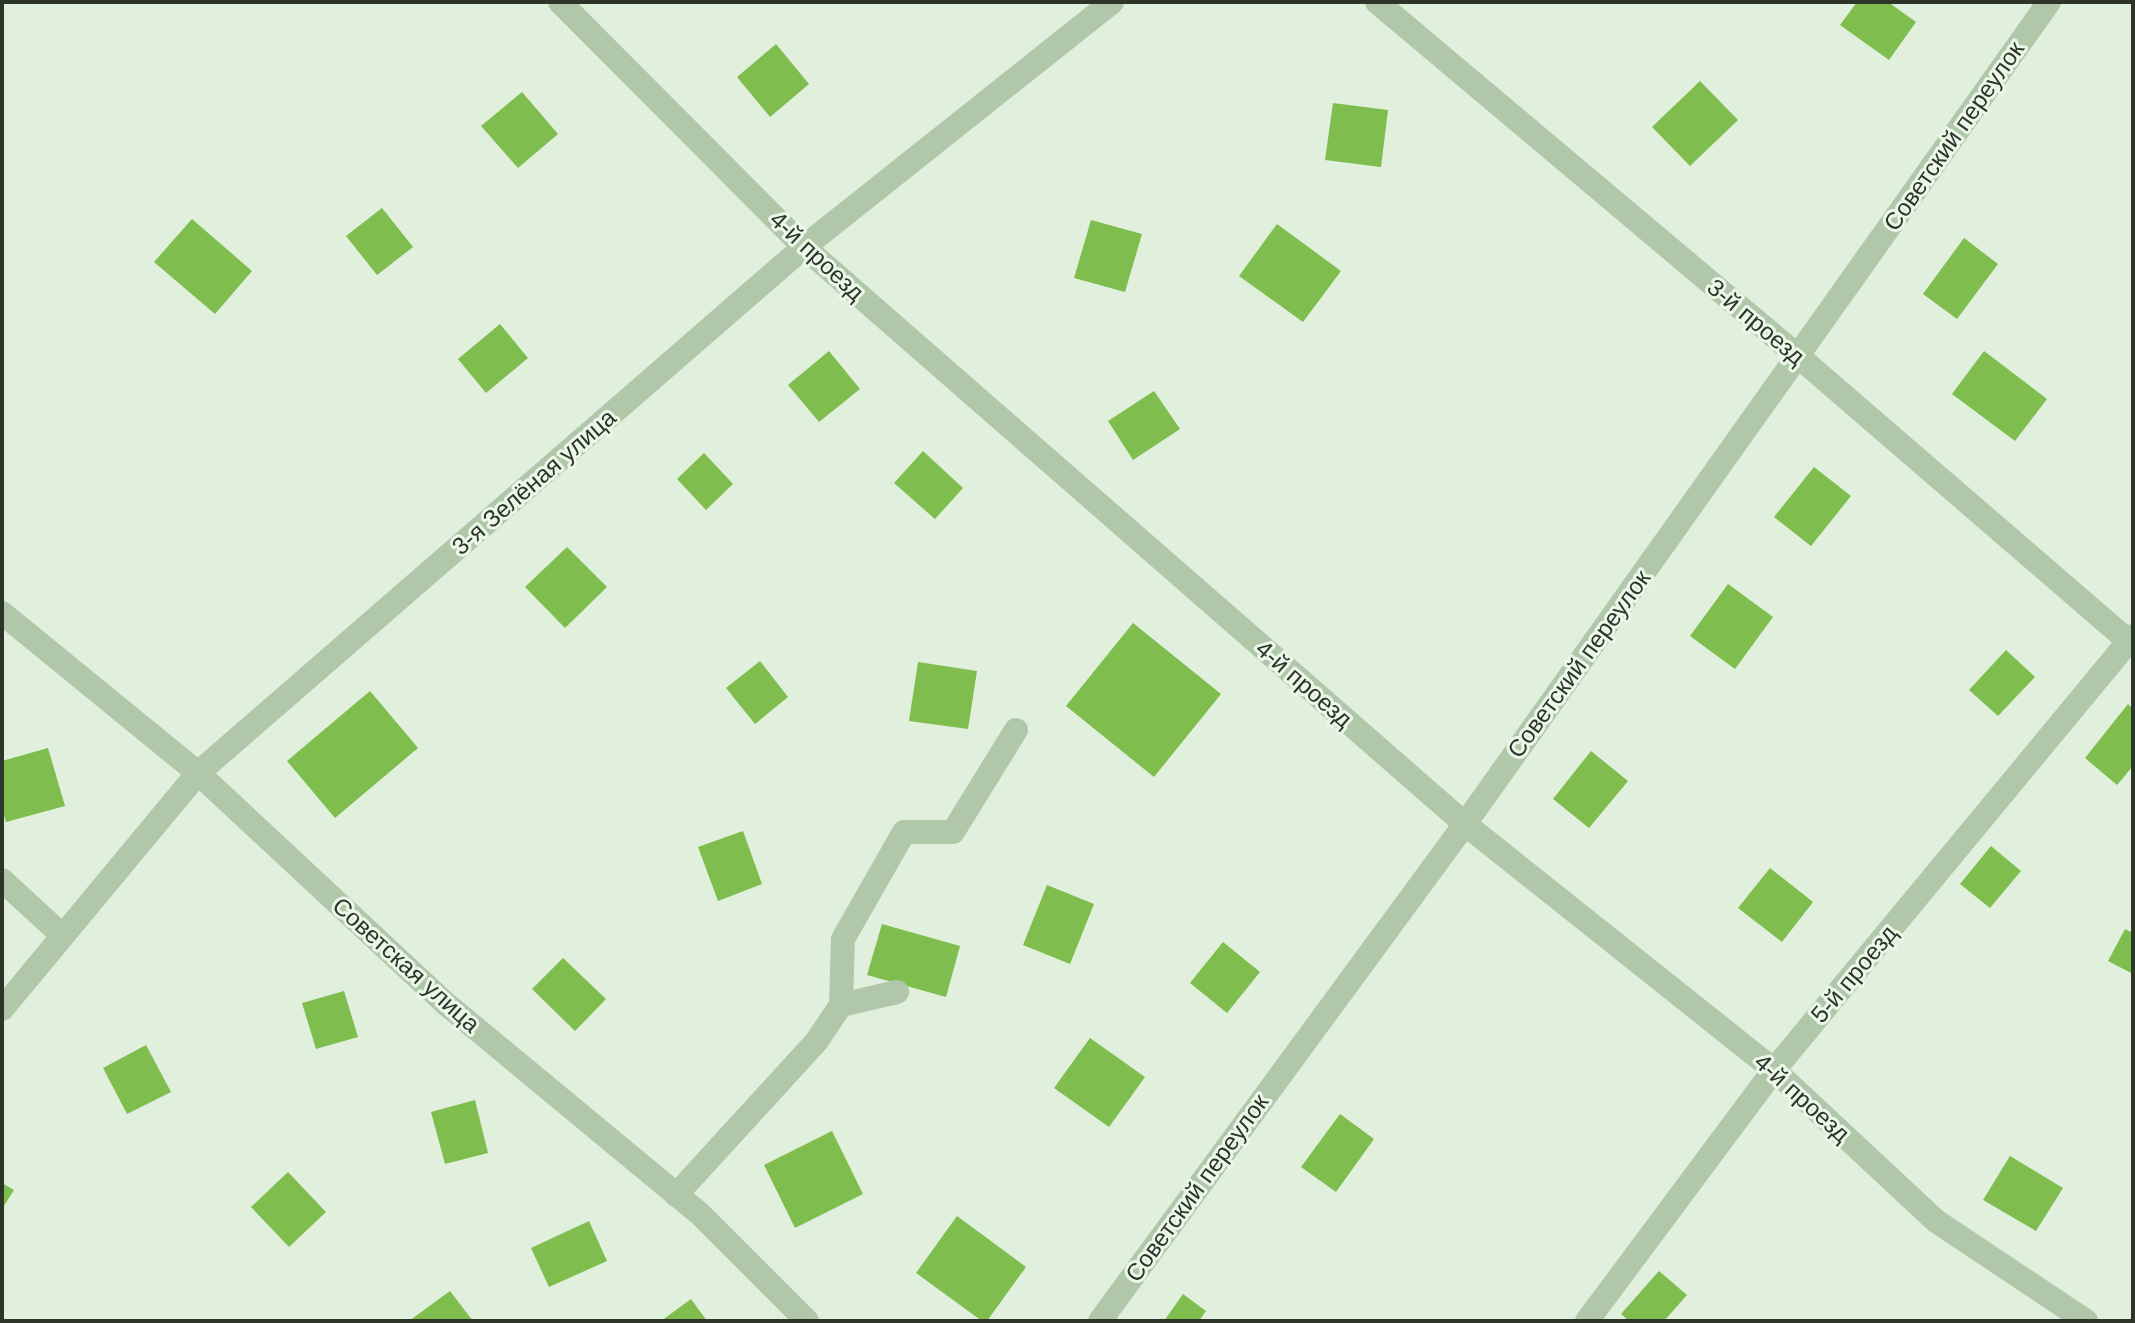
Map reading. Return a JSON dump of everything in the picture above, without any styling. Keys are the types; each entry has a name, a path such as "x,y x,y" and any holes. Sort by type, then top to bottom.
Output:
{"street":[{"name":"4-й проезд","path":"560,2 804,247 1465,824 1774,1070 1936,1221 2086,1321"},
{"name":"3-я Зелёная улица","path":"2,1009 198,773 804,247 1112,2"},
{"name":"3-й проезд","path":"1377,2 2131,641"},
{"name":"Советский переулок","path":"1100,1321 1465,824 2049,2"},
{"name":"Советская улица","path":"2,613 198,773 445,1003 700,1214 807,1321"},
{"name":"5-й проезд","path":"1587,1321 1774,1070 2131,641"},
{"path":"676,1195 816,1042 841,1005 843,939 904,832 953,832 1016,730"},
{"path":"2,880 63,936"},
{"path":"841,1005 897,992"}],"building":[{"path":"1857,2 1888,2 1916,22 1889,60 1840,25"},
{"path":"776,44 809,84 770,117 737,77"},
{"path":"1700,81 1738,120 1690,166 1652,127"},
{"path":"522,92 558,134 518,168 481,126"},
{"path":"1333,103 1388,110 1381,167 1325,160"},
{"path":"382,208 413,247 377,275 346,236"},
{"path":"192,219 252,271 215,314 154,262"},
{"path":"1091,220 1142,234 1125,292 1074,278"},
{"path":"1277,224 1341,271 1303,322 1239,276"},
{"path":"1964,238 1998,264 1957,319 1923,294"},
{"path":"500,324 528,358 486,393 458,359"},
{"path":"829,351 860,389 819,422 788,385"},
{"path":"1984,351 2047,399 2015,441 1952,394"},
{"path":"1154,391 1180,429 1133,460 1108,421"},
{"path":"923,451 963,488 935,519 894,483"},
{"path":"704,453 733,484 706,510 677,479"},
{"path":"1814,467 1851,496 1811,546 1774,517"},
{"path":"567,547 607,587 565,628 525,587"},
{"path":"1728,584 1773,617 1735,669 1690,636"},
{"path":"1133,623 1221,694 1154,777 1066,706"},
{"path":"2006,650 2035,677 1998,716 1969,690"},
{"path":"760,661 788,697 755,724 726,688"},
{"path":"918,662 977,671 968,729 909,721"},
{"path":"370,691 418,748 335,818 287,761"},
{"path":"2128,704 2133,709 2133,766 2117,785 2085,758"},
{"path":"48,748 65,806 6,822 2,809 2,761"},
{"path":"1591,751 1628,781 1589,828 1553,799"},
{"path":"743,831 762,884 718,901 698,847"},
{"path":"1991,846 2021,871 1990,908 1960,884"},
{"path":"1770,868 1813,902 1782,942 1738,908"},
{"path":"1047,885 1094,904 1070,964 1023,945"},
{"path":"882,924 960,946 946,997 867,975"},
{"path":"2125,929 2133,933 2133,974 2108,961"},
{"path":"1223,942 1260,972 1227,1013 1190,983"},
{"path":"563,958 606,999 575,1031 532,989"},
{"path":"344,991 358,1037 316,1049 302,1003"},
{"path":"1090,1038 1145,1077 1109,1127 1054,1088"},
{"path":"146,1045 171,1092 127,1114 103,1068"},
{"path":"475,1100 488,1153 445,1164 431,1112"},
{"path":"1340,1114 1374,1139 1336,1192 1301,1167"},
{"path":"832,1131 863,1194 795,1228 764,1165"},
{"path":"2010,1156 2063,1188 2036,1231 1983,1200"},
{"path":"288,1172 326,1212 289,1247 251,1207"},
{"path":"2,1183 14,1190 2,1209"},
{"path":"957,1216 1026,1267 987,1321 982,1321 916,1273"},
{"path":"589,1221 607,1261 549,1287 531,1248"},
{"path":"1659,1271 1687,1295 1664,1321 1629,1321 1621,1314"},
{"path":"450,1291 473,1321 409,1321"},
{"path":"1183,1294 1206,1311 1199,1321 1164,1321"},
{"path":"691,1299 707,1321 661,1321"}]}
